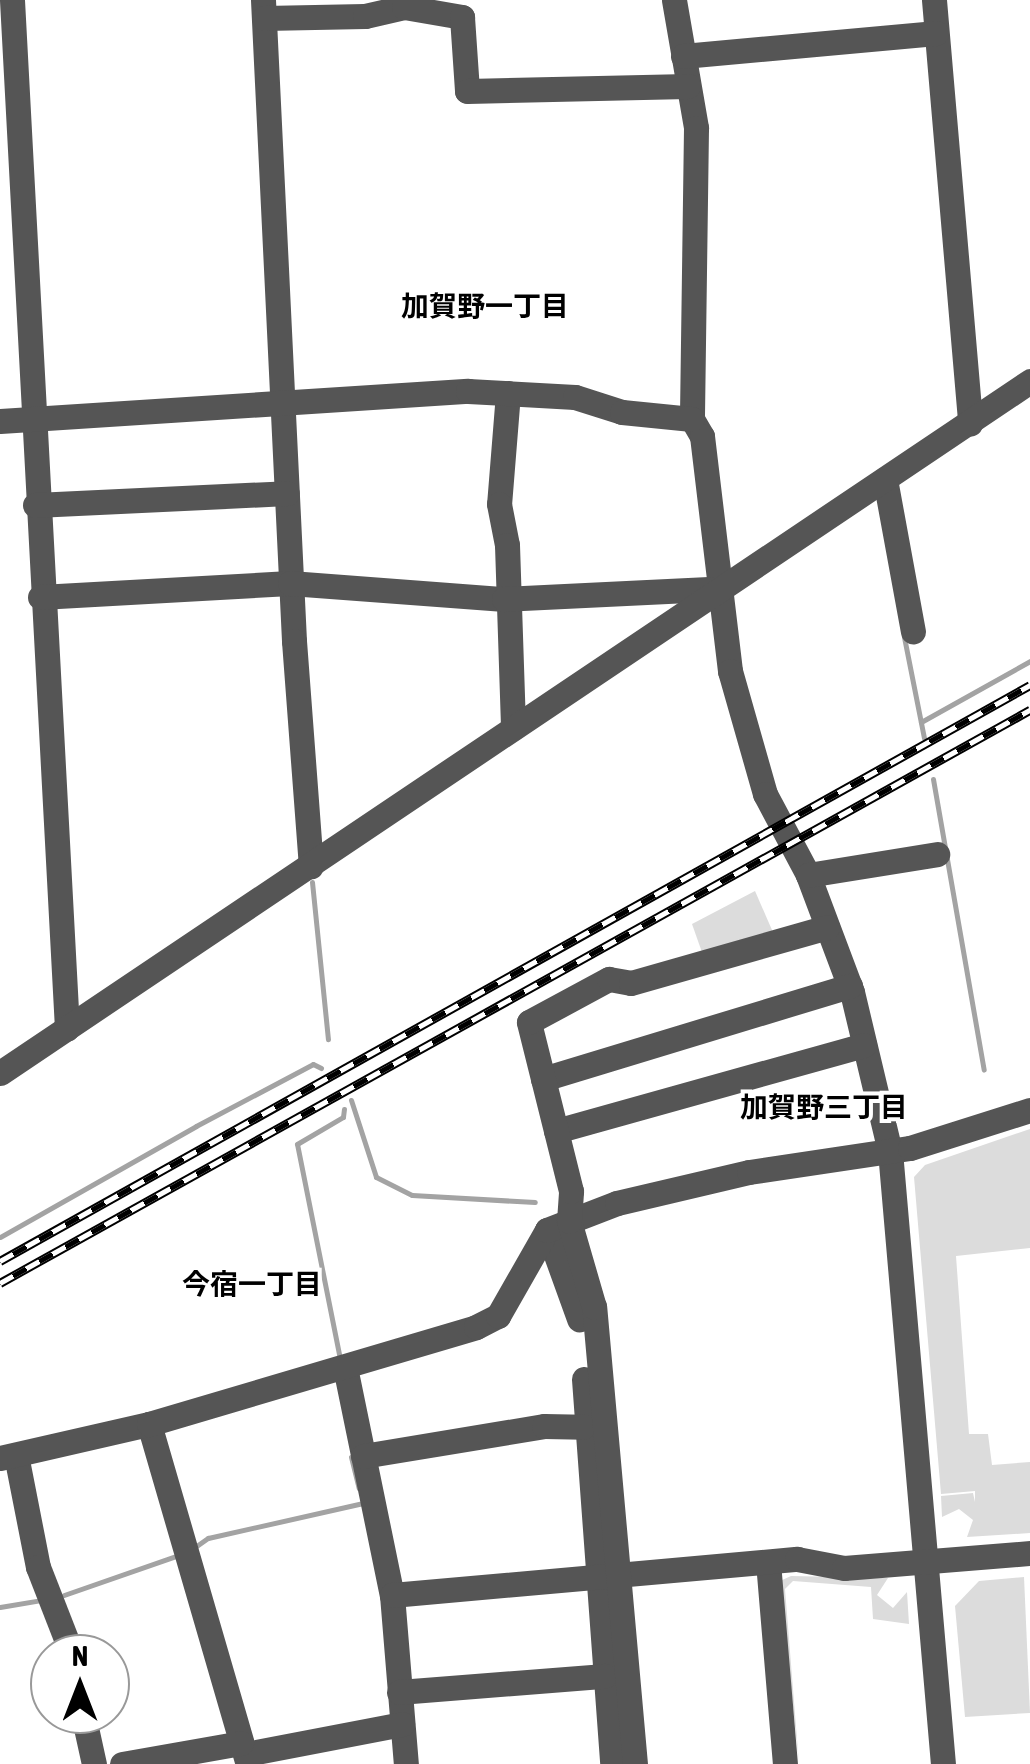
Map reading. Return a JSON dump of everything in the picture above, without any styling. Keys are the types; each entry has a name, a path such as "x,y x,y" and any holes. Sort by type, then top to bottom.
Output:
{"street":[{"path":"12,0 10,124 32,416 67,1029"},
{"path":"674,0 688,86 697,193 692,419 702,436 719,587 742,726 764,794 808,875 850,986 890,1152 943,1764"},
{"path":"934,0 970,423"},
{"path":"311,866 290,583 263,9 364,16 404,8 462,17 468,91 688,86"},
{"path":"683,56 936,33"},
{"path":"0,1073 719,587 1030,382"},
{"path":"0,421 283,401 508,393 575,398 622,412 692,419"},
{"path":"508,393 499,504 507,545 504,599 513,728"},
{"path":"885,479 913,631"},
{"path":"36,505 287,494"},
{"path":"40,597 290,583 504,599 682,594 719,587"},
{"path":"808,875 937,854"},
{"path":"64,1634 38,1567 8,1457 149,1424 345,1367 498,1316 526,1258 558,1226 571,1191 529,1022 609,978 631,983 828,927"},
{"path":"543,1078 850,986"},
{"path":"556,1131 864,1045"},
{"path":"558,1226 708,1180 890,1152 1030,1110"},
{"path":"558,1226 580,1324 583,1426 635,1764"},
{"path":"558,1226 596,1322 608,1576 604,1676 612,1764"},
{"path":"345,1367 392,1595 406,1764"},
{"path":"149,1424 245,1754"},
{"path":"363,1456 544,1426 583,1426"},
{"path":"392,1595 797,1559 844,1568 1030,1553"},
{"path":"768,1562 785,1764"},
{"path":"399,1692 604,1676"},
{"path":"122,1764 245,1754 402,1724"},
{"path":"87,1734 94,1764"}],"shaded area":[{"path":"755,891 775,937 704,958 692,924"},
{"path":"1030,1129 1030,1248 956,1256 969,1434 988,1434 992,1465 1030,1462 1030,1533 967,1537 973,1520 959,1509 942,1517 941,1496 973,1493 975,1502 975,1491 941,1494 914,1177 925,1165"},
{"path":"791,1576 888,1578 877,1595 893,1608 907,1592 909,1624 873,1619 871,1587 793,1581 785,1589 799,1764 780,1581"},
{"path":"1024,1577 1030,1713 965,1717 955,1606 979,1581"}],"waterway":[{"path":"904,637 924,738"},
{"path":"921,722 1030,661"},
{"path":"933,779 984,1070"},
{"path":"312,882 328,1039"},
{"path":"0,1237 313,1064 321,1068"},
{"path":"351,1100 376,1177 412,1195 535,1202"},
{"path":"340,1359 297,1144 343,1117 344,1109"},
{"path":"351,1457 359,1488"},
{"path":"195,1547 208,1538 363,1503"},
{"path":"64,1595 176,1556"},
{"path":"0,1607 42,1600"}],"railway":[{"path":"0,1261 1030,685"},
{"path":"0,1283 1030,710"}],"district":[{"name":"加賀野一丁目","path":"485,306"},
{"name":"加賀野三丁目","path":"824,1107"},
{"name":"今宿一丁目","path":"252,1284"}]}
